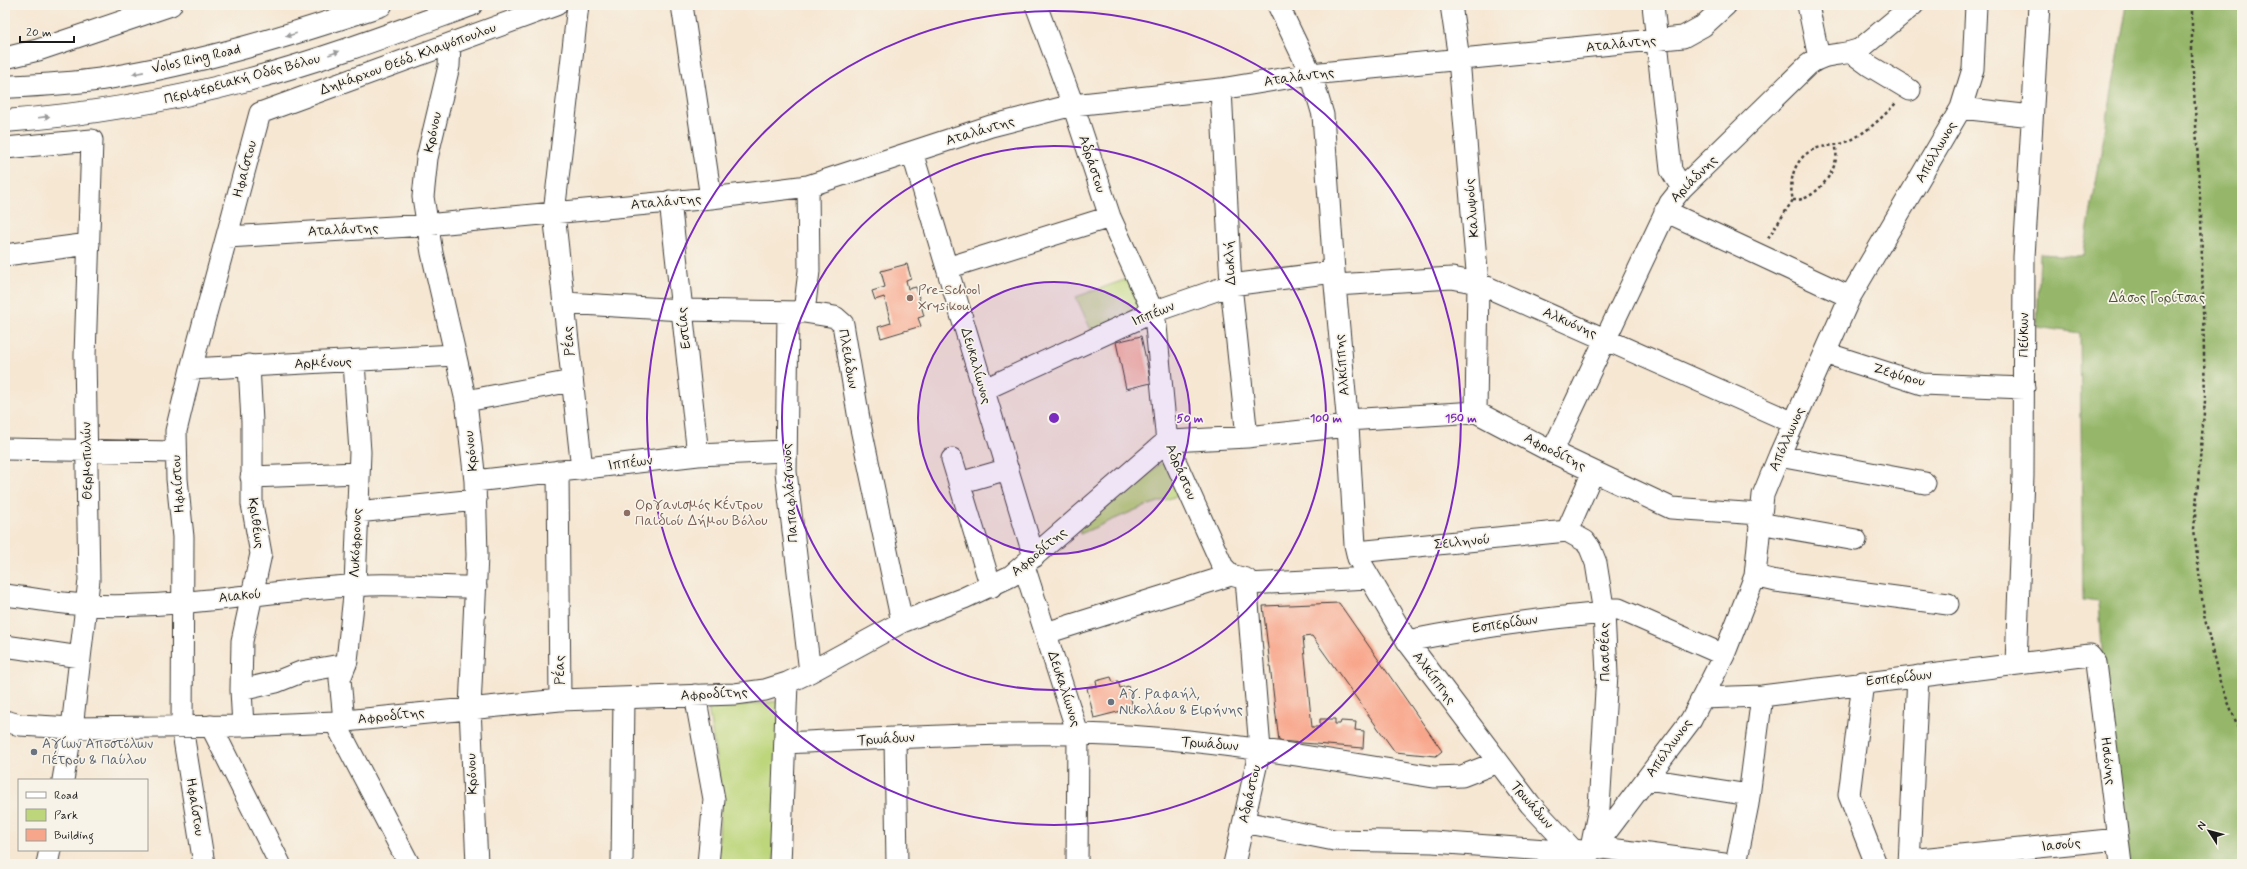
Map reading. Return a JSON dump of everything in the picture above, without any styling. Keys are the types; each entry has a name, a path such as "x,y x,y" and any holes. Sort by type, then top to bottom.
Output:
{"main road":[{"name":"Volos Ring Road","path":"5,87 82,82 166,67 274,40 381,5"},
{"name":"Περιφερειακή Οδός Βόλου","path":"5,121 130,106 240,82 327,56 471,5"}],"street":[{"path":"5,58 38,50 171,5"},
{"name":"Δημάρχου Θεόδ. Κλαψόπουλου","path":"260,113 556,5"},
{"name":"Ρέας","path":"578,5 554,213 565,302 582,469"},
{"path":"682,5 711,198"},
{"name":"Αδράστου","path":"1036,5 1110,217 1152,312 1156,326 1167,443 1223,567 1239,580 1260,749 1234,864"},
{"name":"Αλκίππης","path":"1278,5 1311,74 1323,115 1334,279 1348,423 1357,552 1369,578 1407,641 1498,762"},
{"name":"Καλυψούς","path":"1451,5 1459,59 1478,283 1476,412"},
{"path":"1653,5 1671,170 1682,188"},
{"name":"Αταλάντης","path":"227,237 426,225 711,198 808,186 991,126 1072,105 1221,89 1311,74 1657,40 1690,34 1703,26 1726,5"},
{"path":"1808,5 1818,58"},
{"name":"Αριάδνης","path":"1552,452 1665,211 1682,188 1808,65 1818,58 1828,54 1851,52 1860,49 1913,5"},
{"name":"Απόλλωνος","path":"1586,853 1647,779 1691,720 1724,655 1755,576 1760,518 1765,488 1850,297 1961,108 1973,70 1976,5"},
{"name":"Πεύκων","path":"2016,664 2023,476 2024,257 2039,5"},
{"name":"Κρόνου","path":"450,44 449,66 432,132 424,178 423,197 426,225 466,401 475,490 476,587 470,708 477,864"},
{"path":"1851,52 1870,66 1910,90"},
{"name":"Διοκλή","path":"1221,89 1231,285 1247,437"},
{"path":"1961,108 2032,116"},
{"name":"Ηφαίστου","path":"204,864 182,727 183,537 176,452 177,426 260,113"},
{"name":"Θερμοπυλών","path":"5,148 92,140 85,356 86,452 90,572 72,728 63,779"},
{"name":"Δευκαλίωνος","path":"912,152 948,268 982,390 1008,469 1046,633 1078,734 1077,864"},
{"name":"Παπαφλάγωνος","path":"808,186 809,271 796,312 785,451 794,551 810,672"},
{"name":"Εστίας","path":"670,201 698,455"},
{"path":"1665,211 1850,297"},
{"path":"948,268 1110,217"},
{"path":"5,255 89,244"},
{"name":"Αλκυόνης","path":"1334,279 1452,278 1478,283 1794,423"},
{"name":"Ιππέων","path":"982,390 1152,312 1231,285 1334,279"},
{"name":"Πλειάδων","path":"565,302 682,310 796,312 835,317 843,324 859,419 902,622"},
{"name":"Ζεφύρου","path":"1825,352 1922,384 2024,388"},
{"name":"Αρμένους","path":"191,369 249,365 354,362 455,355"},
{"name":"Λυκόφρoνος","path":"354,362 360,452 355,586 346,664 340,679 339,722 409,864"},
{"name":"Κριθέως","path":"243,726 241,690 242,641 260,554 253,511 251,477 252,422 249,365"},
{"path":"466,401 572,381"},
{"path":"1167,443 1174,441 1247,437 1348,423 1476,412"},
{"name":"Αφροδίτης","path":"1476,412 1552,452 1671,508 1760,518 1856,540"},
{"name":"Αφροδίτης","path":"5,722 20,725 72,728 243,726 339,722 560,700 695,695 765,690 787,683 810,672 902,622 991,587 1029,562 1167,443"},
{"path":"5,449 86,452 176,452"},
{"name":"Ιππέων","path":"357,512 475,490 558,471 698,455 785,451"},
{"path":"1779,456 1925,483"},
{"path":"952,459 991,587"},
{"path":"959,483 1008,469"},
{"name":"Ρέας","path":"558,471 560,700"},
{"path":"1567,531 1594,472"},
{"path":"251,477 359,473"},
{"name":"Σειληνού","path":"1357,552 1567,531"},
{"name":"Πασιθέας","path":"1567,531 1585,541 1590,548 1596,563 1603,611 1607,674 1599,808 1586,853"},
{"path":"1755,576 1776,581 1948,604"},
{"path":"1046,633 1239,580 1369,578"},
{"name":"Αιακού","path":"5,595 87,605 182,602 251,594 355,586 476,587"},
{"name":"Εσπερίδων","path":"1407,641 1458,630 1619,609 1724,655"},
{"path":"5,646 80,657"},
{"name":"Εσπερίδων","path":"1702,698 1762,696 2083,655 2090,655 2094,659"},
{"name":"Ησιόνης","path":"2094,659 2121,864"},
{"path":"241,690 276,682 301,672 346,664"},
{"path":"1909,862 1918,676"},
{"path":"1863,682 1849,795 1876,864"},
{"path":"780,864 787,683"},
{"path":"695,695 714,799 708,864"},
{"path":"1736,864 1749,796 1762,696"},
{"path":"622,864 624,698"},
{"path":"211,726 280,864"},
{"name":"Τρωάδων","path":"785,743 895,739 966,734 1078,734 1260,749 1434,777 1462,776 1498,762 1535,810 1586,853"},
{"path":"895,739 897,864"},
{"path":"1647,779 1749,796"},
{"path":"1244,822 1334,840 1440,842 1724,864"},
{"name":"Ιασούς","path":"1909,862 2118,839"},
{"path":"47,864 50,851"}],"path":[{"path":"2192,5 2192,54 2201,215 2205,401 2194,529 2204,615 2219,679 2242,737"},
{"path":"1758,254 1793,200 1790,190 1791,177 1802,158 1808,153 1821,147 1836,146 1852,140 1882,118 1910,90"},
{"path":"1793,200 1800,201 1807,198 1824,181 1836,159 1836,146"}],"green space":[{"name":"Δάσος Γορίτσας","path":"2127,5 2242,5 2242,864 2129,864 2097,656 2102,650 2099,602 2083,600 2080,333 2037,327 2040,254 2083,256"},
{"path":"1127,279 1142,311 1092,332 1076,297"},
{"path":"1167,458 1180,495 1140,508 1080,534 1079,529"},
{"path":"780,701 774,864 718,864 721,790 708,707 729,707"}],"building":[{"path":"907,264 911,278 906,280 908,289 916,287 924,316 918,318 921,326 881,338 878,327 891,323 884,297 875,300 872,291 885,287 881,271"},
{"path":"1141,336 1151,383 1126,389 1116,342"},
{"path":"1339,603 1442,751 1436,756 1395,752 1312,636 1303,637 1312,727 1320,727 1320,719 1335,719 1335,724 1340,724 1341,721 1356,722 1355,730 1364,731 1363,748 1279,741 1263,606"},
{"name":"Αγ. Ραφαήλ, Νικολάου & Ειρήνης","path":"1111,677 1113,682 1118,681 1120,688 1128,686 1133,708 1094,718 1087,688 1097,686 1096,681"}],"place":[{"name":"Pre-School Xrysikou","path":"910,298"},
{"name":"Οργανισμός Κέντρου Παιδιού Δήμου Βόλου","path":"627,513"},
{"name":"Αγ. Ραφαήλ, Νικολάου & Ειρήνης","path":"1111,702"},
{"name":"Αγίων Αποστόλων Πέτρου & Παύλου","path":"34,752"}]}
